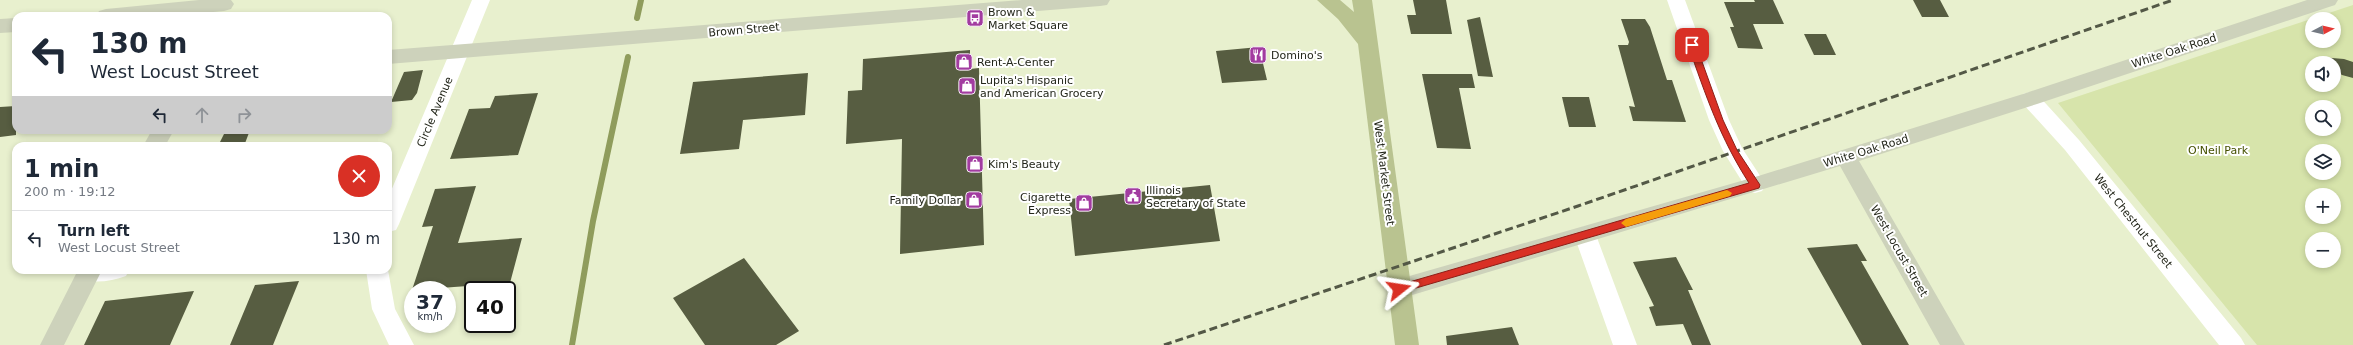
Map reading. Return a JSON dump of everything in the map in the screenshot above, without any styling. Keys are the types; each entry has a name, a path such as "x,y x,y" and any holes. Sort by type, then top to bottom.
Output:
{"main road":[{"path":"1327,0 1345,14 1368,43"},
{"name":"West Market Street","path":"1362,0 1407,345"}],"street":[{"name":"Circle Avenue","path":"392,214 481,0"},
{"name":"Brown Street","path":"392,57 461,50 683,35 1100,0"},
{"path":"1676,0 1719,120 1733,151 1755,185"},
{"name":"White Oak Road","path":"1399,289 1846,157 2030,99 2328,0"},
{"path":"134,12 191,4 222,7"},
{"path":"0,26 12,25"},
{"name":"West Chestnut Street","path":"2030,99 2072,145 2233,345"},
{"name":"West Locust Street","path":"1846,157 1953,345"},
{"path":"1586,235 1625,345"},
{"path":"52,345 88,274"},
{"path":"377,274 379,296 392,331 402,345"}],"green space":[{"name":"O'Neil Park","path":"2353,5 2353,345 2257,345 2058,103 2305,21 2305,48 2341,48 2341,12 2332,12"}],"building":[{"path":"1413,0 1446,0 1452,34 1411,34 1407,15 1416,15"},
{"path":"1754,0 1773,0 1784,24 1753,24 1763,49 1738,48 1730,27 1734,27 1724,2 1755,2"},
{"path":"1913,0 1940,0 1949,17 1922,17"},
{"path":"1480,17 1493,77 1478,76 1467,20"},
{"path":"1621,19 1645,19 1650,27 1667,80 1672,80 1686,122 1633,121 1629,106 1635,107 1618,45 1628,45 1629,42"},
{"path":"1804,34 1826,34 1836,55 1814,55"},
{"path":"1259,47 1267,80 1222,83 1216,51"},
{"path":"970,50 970,69 979,68 984,245 900,254 902,139 846,144 848,91 862,90 863,59"},
{"path":"2341,59 2353,62 2353,78 2342,75"},
{"path":"423,70 417,93 412,100 392,102 392,100 404,72"},
{"path":"808,73 805,115 743,120 739,149 680,154 693,82"},
{"path":"1422,74 1472,74 1475,88 1459,88 1471,149 1437,148"},
{"path":"538,93 518,155 450,159 469,109 490,108 495,96"},
{"path":"1562,97 1589,97 1596,127 1569,127"},
{"path":"12,106 12,134 16,135 0,137 0,107"},
{"path":"224,134 248,134 246,142 220,142"},
{"path":"1210,185 1220,241 1075,256 1069,199"},
{"path":"476,186 458,243 522,238 511,281 464,281 464,286 456,287 456,281 415,281 433,226 422,227 435,189"},
{"path":"1857,244 1867,261 1861,261 1909,345 1862,345 1807,248"},
{"path":"1676,257 1693,290 1688,290 1711,345 1692,345 1683,324 1656,326 1649,307 1654,306 1633,262"},
{"path":"744,258 799,331 776,345 705,345 673,298"},
{"path":"299,281 273,345 230,345 255,285"},
{"path":"194,291 170,345 84,345 105,301"},
{"path":"1512,327 1519,345 1447,345 1446,336"}],"waterway":[{"path":"637,18 641,0"},
{"path":"572,345 593,221 628,57"}],"railway":[{"path":"1164,345 1578,206 2173,0"}],"slow traffic":[{"path":"1626,223 1727,193"}],"place":[{"name":"Brown & Market Square","path":"975,18"},
{"name":"Domino's","path":"1258,55"},
{"name":"Rent-A-Center","path":"964,62"},
{"name":"Lupita's Hispanic and American Grocery","path":"967,86"},
{"name":"Kim's Beauty","path":"975,164"},
{"name":"Illinois Secretary of State","path":"1133,196"},
{"name":"Family Dollar","path":"974,200"},
{"name":"Cigarette Express","path":"1084,203"}],"route":[{"path":"1399,289 1457,274 1755,185 1733,151 1719,120 1692,45"}]}
